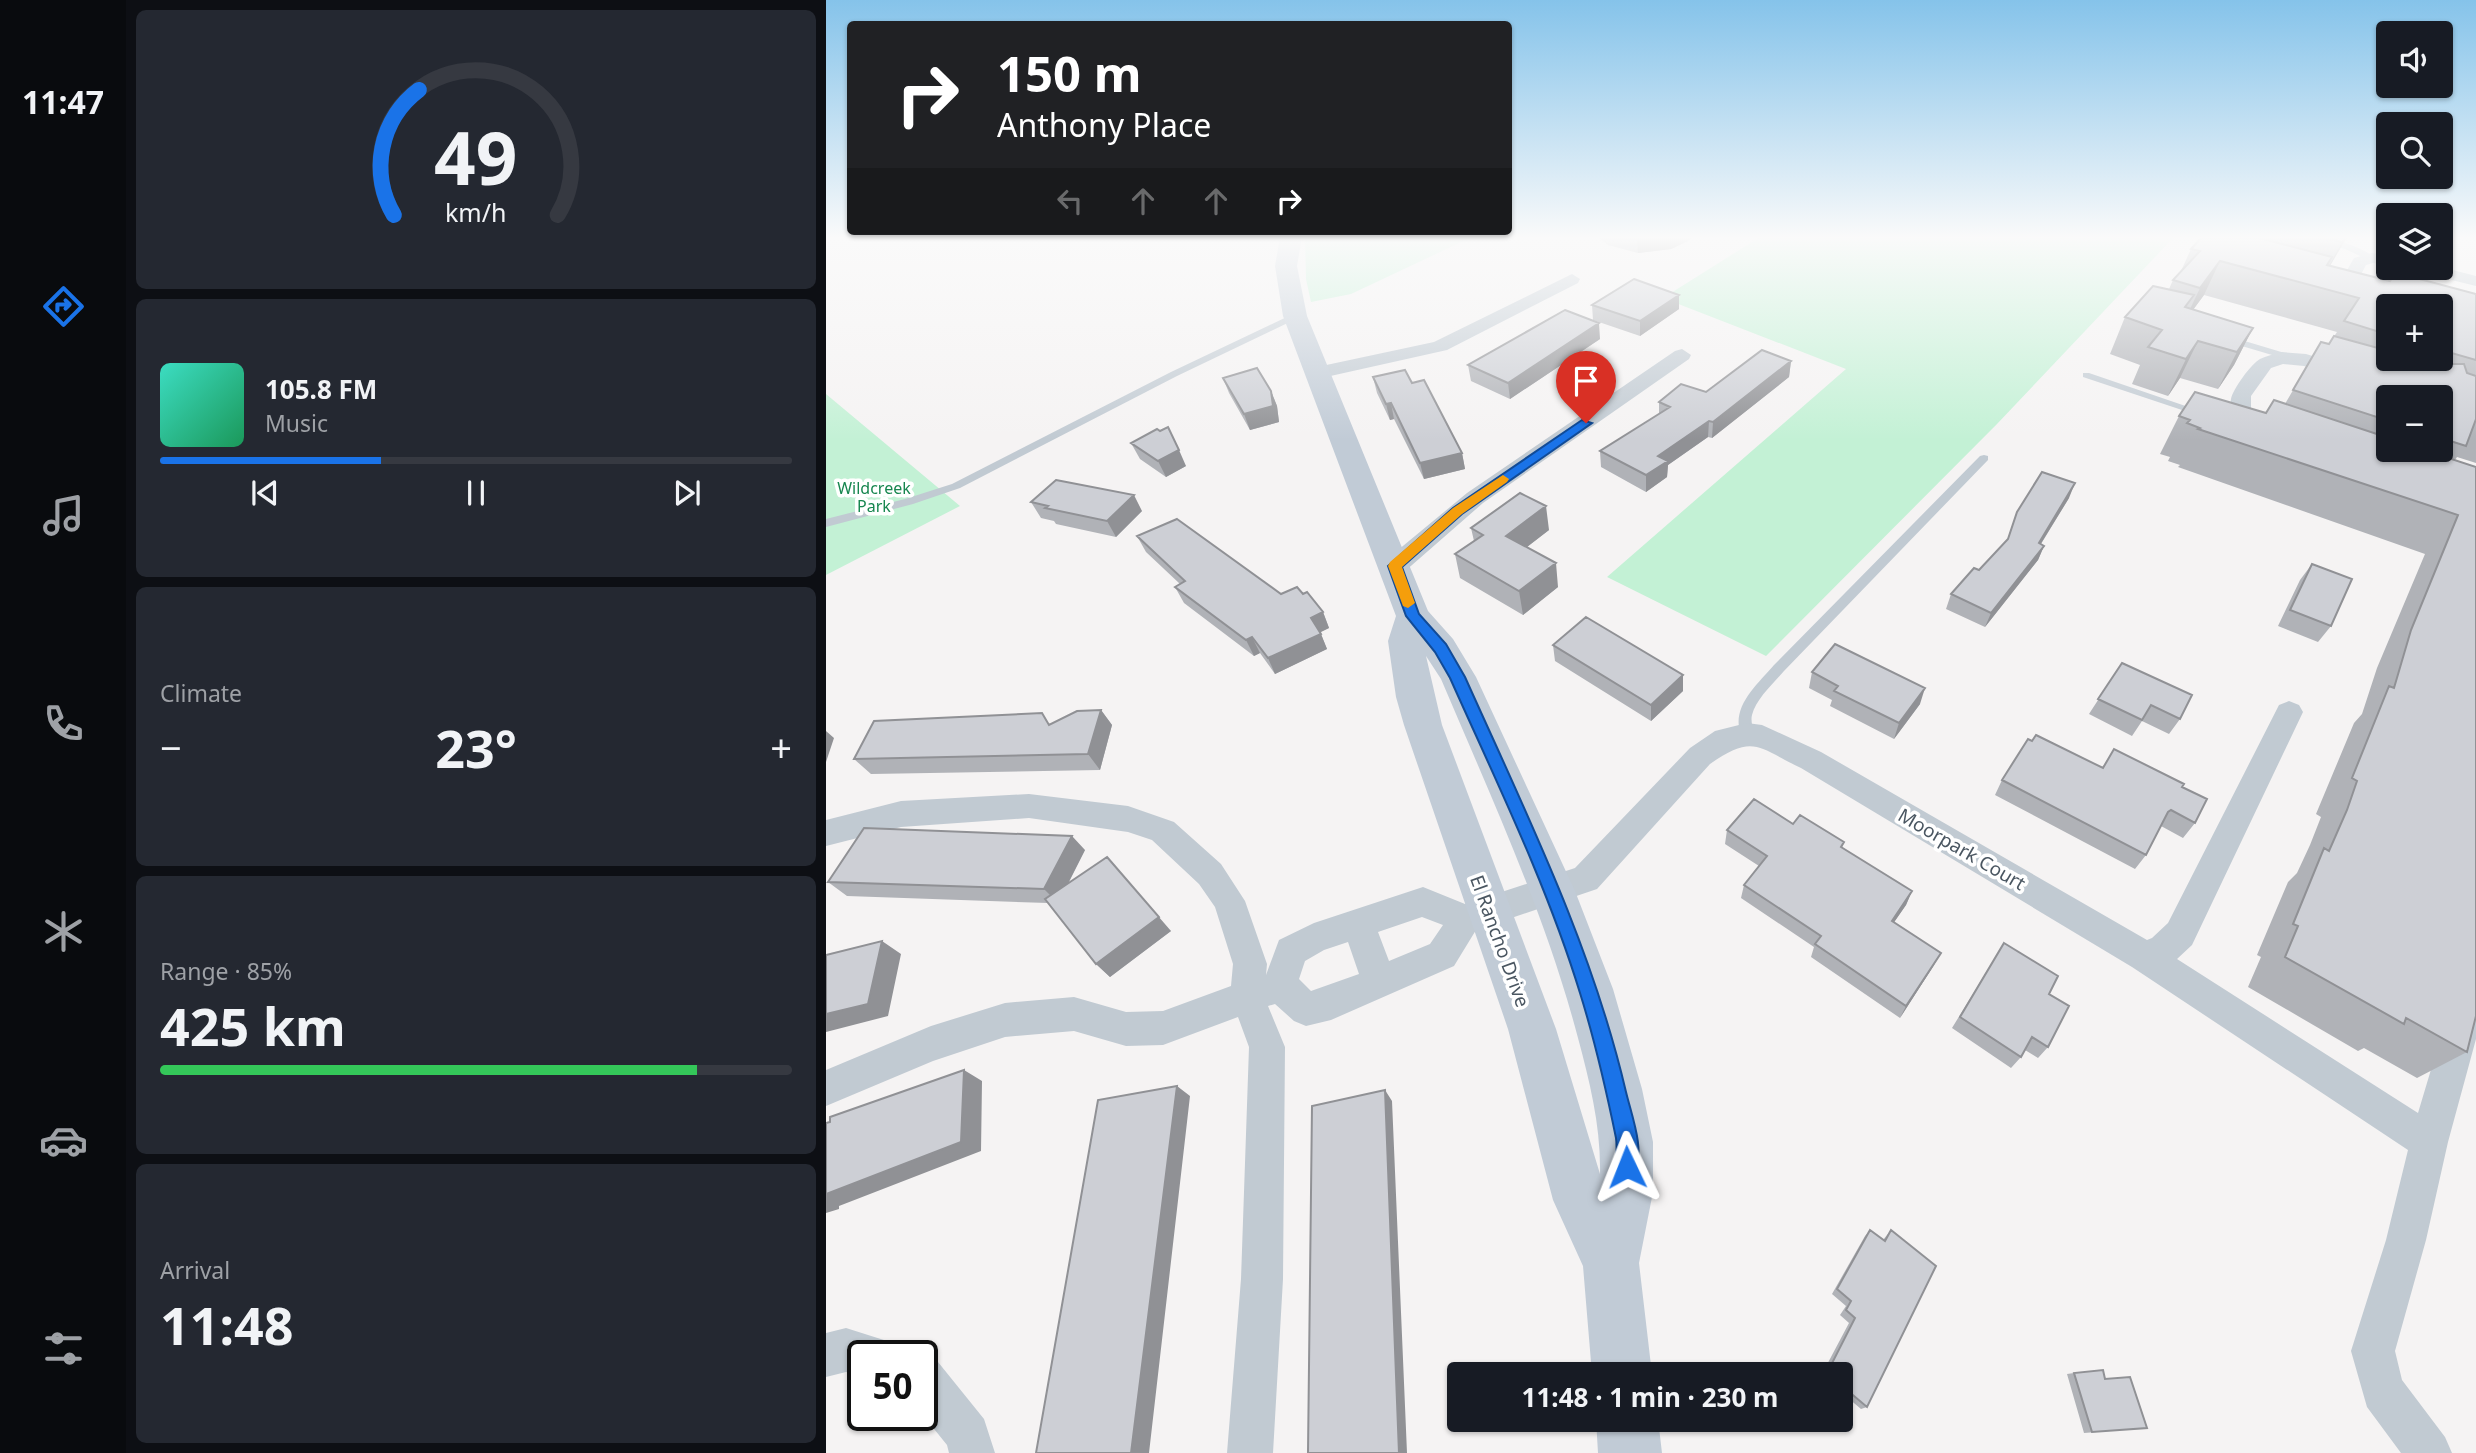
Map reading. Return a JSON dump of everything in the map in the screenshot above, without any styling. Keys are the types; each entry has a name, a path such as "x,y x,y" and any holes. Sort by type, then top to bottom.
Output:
{"main road":[{"name":"El Rancho Drive","path":"1292,305 1413,616 1440,648 1458,677 1553,891 1589,989 1627,1142 1626,1192 1611,1263"},
{"name":"El Rancho Drive","path":"1413,616 1406,641 1415,697 1477,915 1532,1029 1580,1200 1611,1263 1621,1362"},
{"path":"1628,1432 1630,1453"}],"street":[{"path":"1317,373 1440,346 1521,305"},
{"path":"1395,566 1466,504 1682,355"},
{"path":"2282,440 2253,427 2241,413 2241,396 2263,364 2281,358 2297,359 2369,379"},
{"path":"2144,956 2162,951 2180,934 2289,712"},
{"path":"1264,991 1306,1009 1331,1003 1442,954 1477,915 1586,879 1706,751 1725,739 1747,734"},
{"name":"Moorpark Court","path":"1747,734 1762,736 1782,744 1811,760 2144,956 2430,1142"},
{"path":"826,833 901,814 1028,806 1128,819 1163,831 1210,874 1229,901 1250,964 1264,991 1267,1047 1262,1279 1250,1453"},
{"path":"826,1088 931,1044 1005,1020 1074,1014 1126,1028 1163,1028 1264,991 1291,951 1314,939 1423,902 1477,915"},
{"path":"1359,925 1379,982"},
{"path":"2429,1453 2383,1391 2373,1351 2406,1240 2476,976"},
{"path":"826,1355 847,1350"},
{"path":"938,1398 968,1435 972,1453"}],"lane":[{"path":"826,523 909,502 956,486 1174,373 1295,316"},
{"path":"2220,337 2297,359"},
{"path":"2086,375 2217,417"},
{"path":"2229,421 2253,427"},
{"path":"1747,734 1744,717 1752,700 1779,668 1984,458"}],"green space":[{"path":"1681,305 2110,305 1997,424 1766,656 1607,577 1846,369"},
{"name":"Wildcreek Park","path":"826,394 960,506 826,575"}],"building":[{"path":"1592,305 1664,305 1640,321"},
{"path":"2136,305 2187,305 2185,307 2253,328 2237,352 2198,341 2186,359 2148,347 2162,330 2125,317"},
{"path":"2355,305 2376,305 2376,331 2344,321"},
{"path":"2453,305 2476,305 2476,360 2453,353"},
{"path":"1565,310 1599,323 1508,383 1468,365"},
{"path":"2334,336 2376,347 2376,371 2453,371 2453,364 2464,364 2467,373 2476,376 2476,419 2466,446 2453,442 2453,385 2376,385 2376,417 2293,390 2321,342 2329,344"},
{"path":"1762,350 1791,361 1713,422 1709,421 1658,456 1668,461 1646,475 1600,451 1670,407 1659,402 1681,384 1706,392"},
{"path":"1257,368 1271,391 1273,406 1244,414 1223,378"},
{"path":"1405,370 1412,383 1424,380 1462,453 1420,463 1391,403 1386,404 1373,377"},
{"path":"2195,392 2266,413 2274,400 2376,434 2376,462 2453,462 2453,459 2476,467 2476,1016 2467,1052 2406,1018 2404,1024 2285,957 2298,926 2293,924 2324,848 2329,851 2347,810 2357,781 2352,778 2389,686 2394,688 2411,630 2458,515 2198,429 2200,428 2187,423 2190,420 2179,416"},
{"path":"1168,427 1179,450 1158,461 1131,443 1157,429 1160,431"},
{"path":"2042,472 2075,483 2039,543 2044,546 1991,613 1951,594 1974,568 1979,570 2008,539 2017,512"},
{"path":"1056,480 1134,495 1107,521 1045,508 1048,506 1031,502"},
{"path":"1520,493 1546,506 1506,536 1556,563 1519,591 1455,554 1483,535 1471,528"},
{"path":"1177,519 1281,594 1297,587 1303,594 1307,592 1323,612 1311,618 1321,634 1268,658 1252,637 1246,640 1175,587 1185,581 1137,536"},
{"path":"2312,564 2352,579 2331,626 2290,610"},
{"path":"1586,617 1683,675 1651,705 1553,645"},
{"path":"1835,644 1925,688 1899,723 1834,691 1838,686 1812,672"},
{"path":"2122,663 2192,695 2180,719 2151,705 2142,720 2098,699"},
{"path":"1101,710 1088,754 854,759 874,721 1042,713 1049,725 1077,711"},
{"path":"2036,735 2103,768 2114,749 2184,784 2182,787 2207,799 2195,823 2171,810 2168,812 2146,855 2002,780 2028,739 2032,741"},
{"path":"1754,799 1793,824 1800,815 1844,842 1841,847 1912,891 1892,921 1941,953 1906,1006 1815,944 1821,936 1744,885 1767,856 1727,830"},
{"path":"864,828 1072,836 1044,889 828,882"},
{"path":"1107,857 1159,917 1096,964 1045,899"},
{"path":"882,941 868,1004 826,1014 826,955"},
{"path":"2004,943 2058,976 2049,994 2069,1006 2048,1047 2032,1037 2021,1057 1960,1017"},
{"path":"964,1070 961,1142 826,1194 826,1123 830,1122 830,1117"},
{"path":"1177,1086 1131,1453 1036,1453 1098,1100"},
{"path":"1385,1090 1399,1453 1308,1453 1312,1106"},
{"path":"1870,1230 1885,1241 1891,1230 1936,1266 1867,1407 1853,1395 1853,1362 1833,1362 1855,1318 1846,1310 1851,1301 1837,1289"},
{"path":"2103,1370 2105,1379 2130,1377 2147,1428 2092,1432 2074,1373"}],"slow traffic":[{"path":"1408,603 1395,566 1438,526 1503,479"}],"route":[{"path":"1586,423 1475,498 1438,526 1395,566 1413,616 1440,648 1458,677 1553,891 1589,989 1617,1089 1627,1142 1627,1167"}]}
